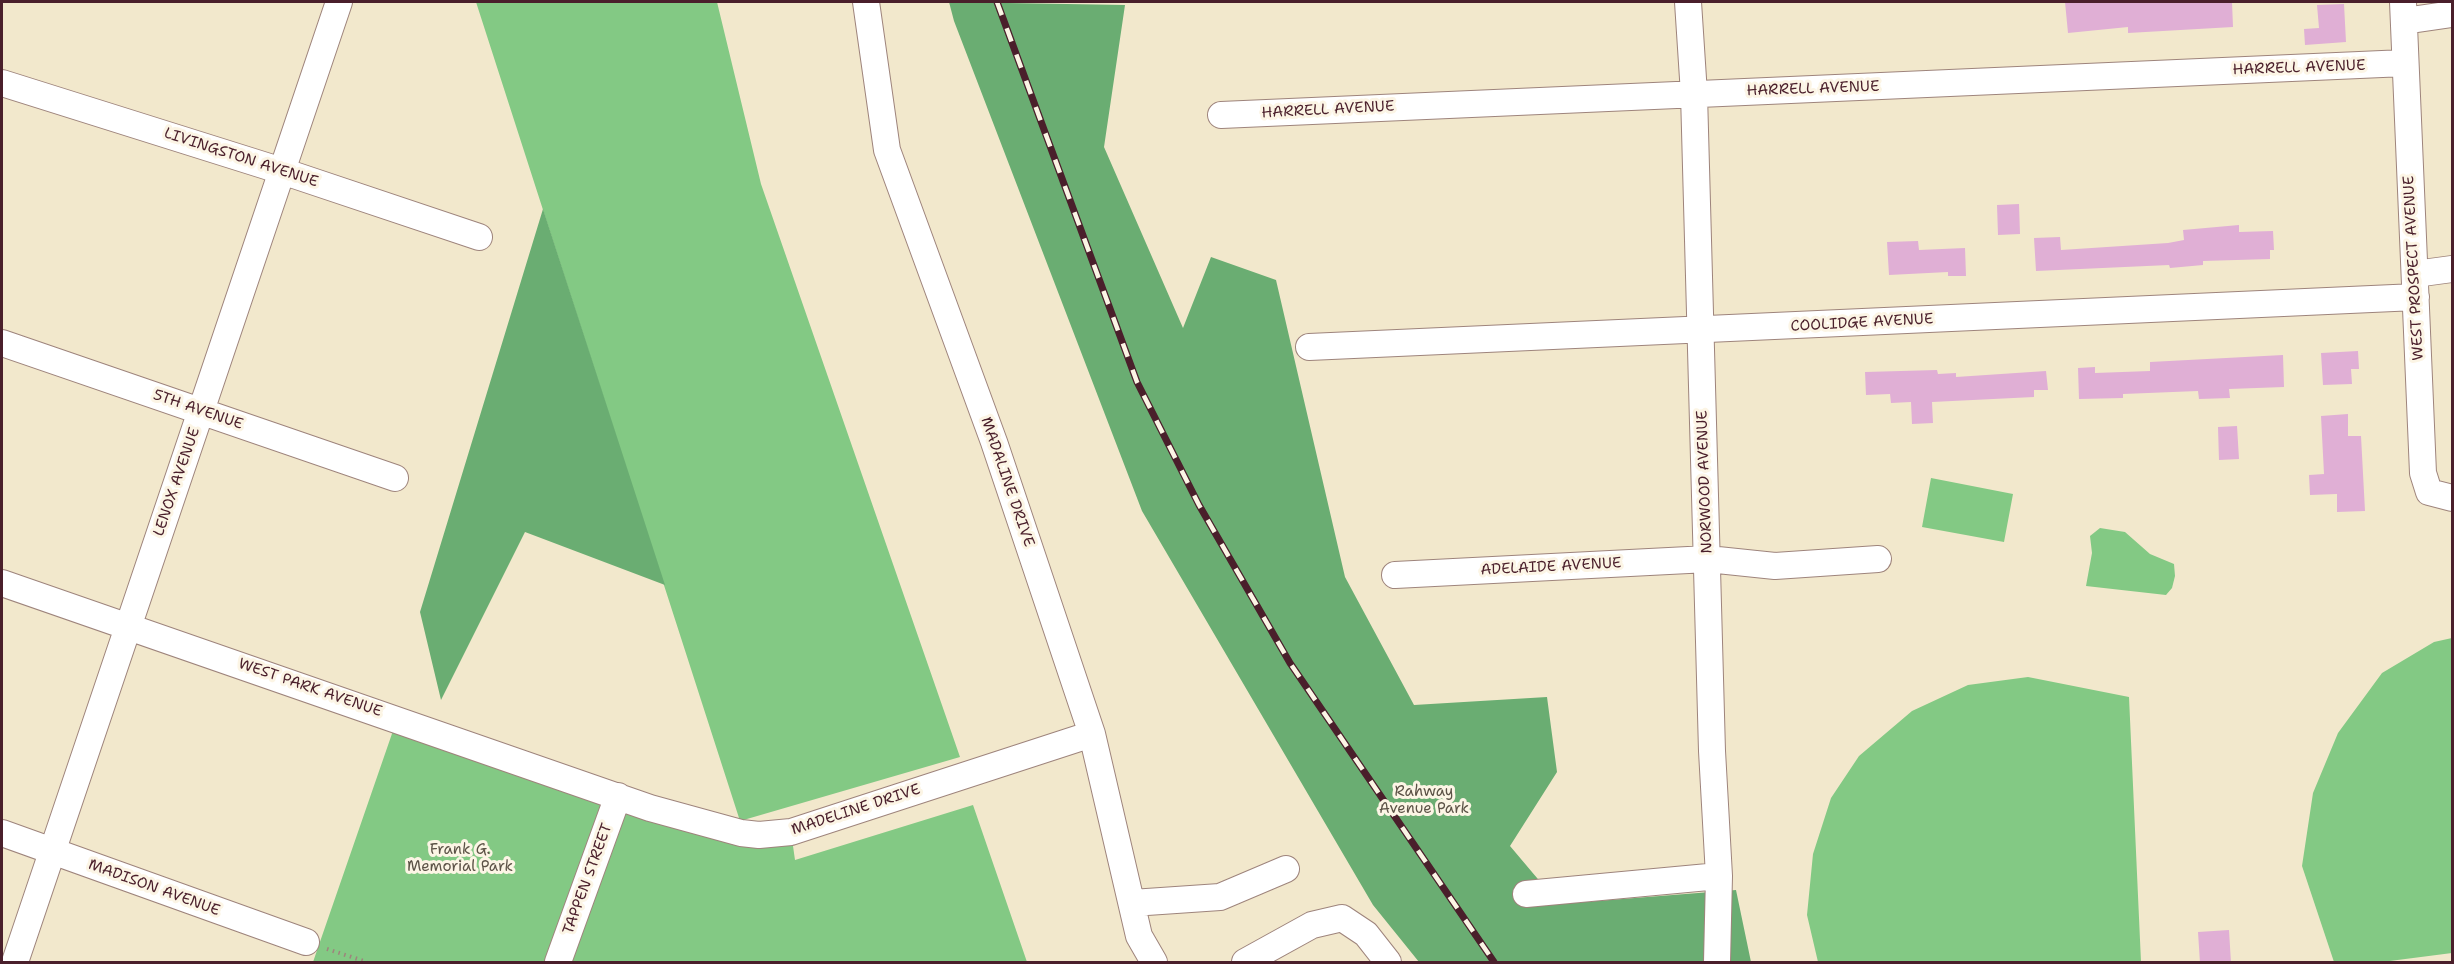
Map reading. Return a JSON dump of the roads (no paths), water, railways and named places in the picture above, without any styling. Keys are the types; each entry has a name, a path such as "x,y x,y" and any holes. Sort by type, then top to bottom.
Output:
{"street":[{"name":"LENOX AVENUE","path":"15,963 339,2"},
{"name":"MADALINE DRIVE","path":"866,2 887,150 994,442 1092,734 1139,936 1154,963"},
{"name":"NORWOOD AVENUE","path":"1688,2 1694,94 1712,751 1719,876 1717,963"},
{"path":"2403,11 2452,14"},
{"name":"WEST PROSPECT AVENUE","path":"2403,11 2423,473 2429,492 2452,498"},
{"name":"HARRELL AVENUE","path":"1221,115 2405,63"},
{"name":"LIVINGSTON AVENUE","path":"2,83 282,171 479,237"},
{"name":"COOLIDGE AVENUE","path":"1309,347 1701,330 2415,285 2452,268"},
{"name":"5TH AVENUE","path":"2,343 395,478"},
{"name":"ADELAIDE AVENUE","path":"1395,575 1708,559 1775,566 1878,559"},
{"name":"WEST PARK AVENUE","path":"2,583 618,796"},
{"name":"MADELINE DRIVE","path":"618,796 723,830 759,835 791,832 1092,734"},
{"name":"TAPPEN STREET","path":"558,963 618,796"},
{"name":"MADISON AVENUE","path":"2,833 306,942"},
{"path":"1132,903 1220,897 1286,869"},
{"path":"1526,894 1719,876"},
{"path":"1245,963 1312,925 1342,918 1366,934 1388,963"}],"railway":[{"path":"997,2 1137,382 1199,505 1290,663 1494,962"}],"park label":[{"name":"Rahway Avenue Park","path":"1424,800"},
{"name":"Frank G. Memorial Park","path":"460,858"}]}
